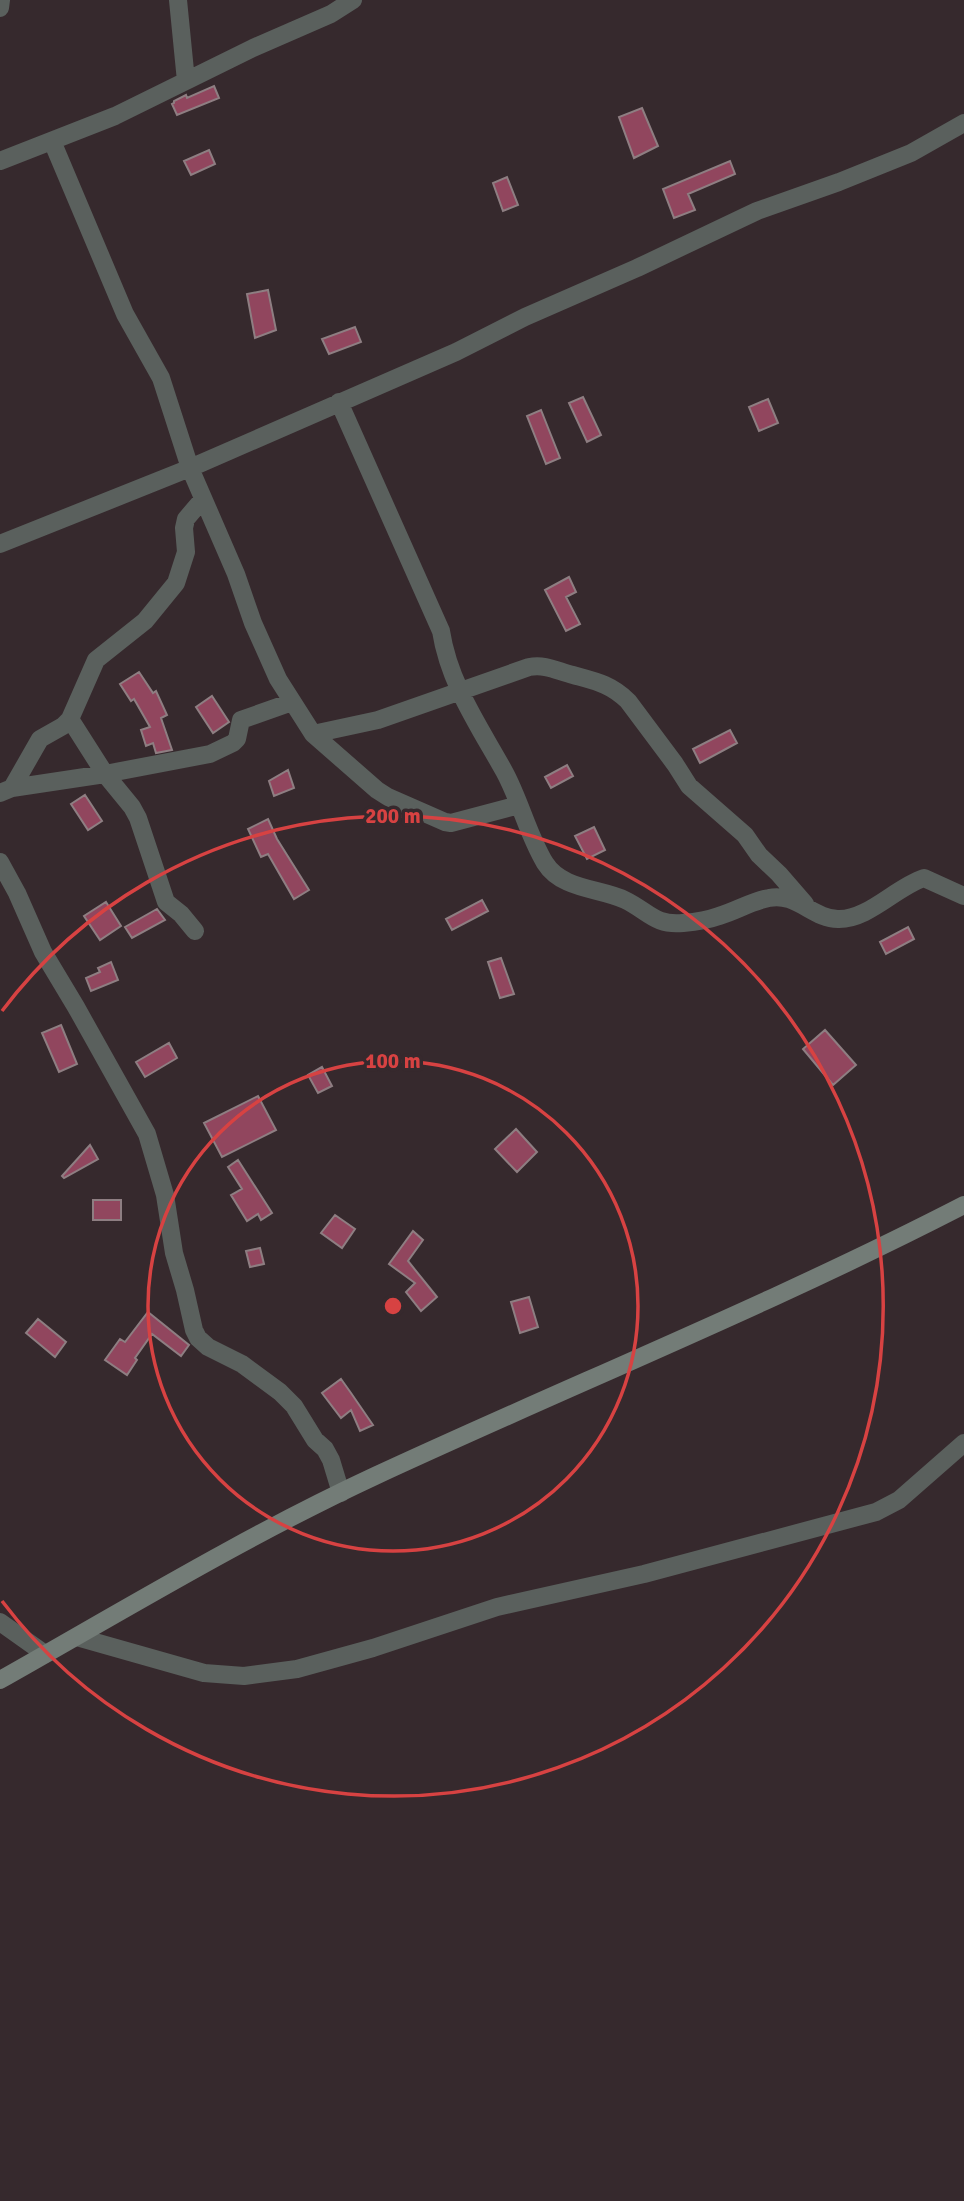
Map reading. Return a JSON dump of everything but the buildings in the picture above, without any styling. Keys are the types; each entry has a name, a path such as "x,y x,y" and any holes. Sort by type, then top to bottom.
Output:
{"main road":[{"path":"0,1680 231,1548 341,1493 693,1334 964,1205"}],"street":[{"path":"0,8 1,0"},
{"path":"173,0 186,81"},
{"path":"0,161 115,116 253,48 331,14 354,0"},
{"path":"0,544 190,468 456,352 525,317 757,211 911,153 964,123"},
{"path":"52,141 125,313 161,378 190,468 236,574 253,623 278,679 313,733 377,790 445,822 462,821 519,805"},
{"path":"339,402 441,631 443,647 460,692 505,773 545,862 558,877 627,901 653,919 667,924 719,916 771,897 796,900 832,919 850,918 924,878 964,896"},
{"path":"6,791 40,739 63,726 69,719 96,660 145,621 176,583 186,552 186,519 202,499"},
{"path":"313,733 378,720 529,667 552,667 571,675 599,681 610,685 628,701 688,786 745,835 759,855 805,904"},
{"path":"6,791 220,750 237,739 241,720 292,702"},
{"path":"69,719 138,818 166,902 195,931"},
{"path":"0,862 43,952 147,1134 165,1195 174,1253 198,1338 208,1347 242,1364 294,1406 331,1460 341,1493"},
{"path":"77,1637 204,1673 244,1676 298,1669 373,1648 497,1606 644,1574 876,1512 899,1500 964,1443"},
{"path":"0,1622 45,1654"}]}
